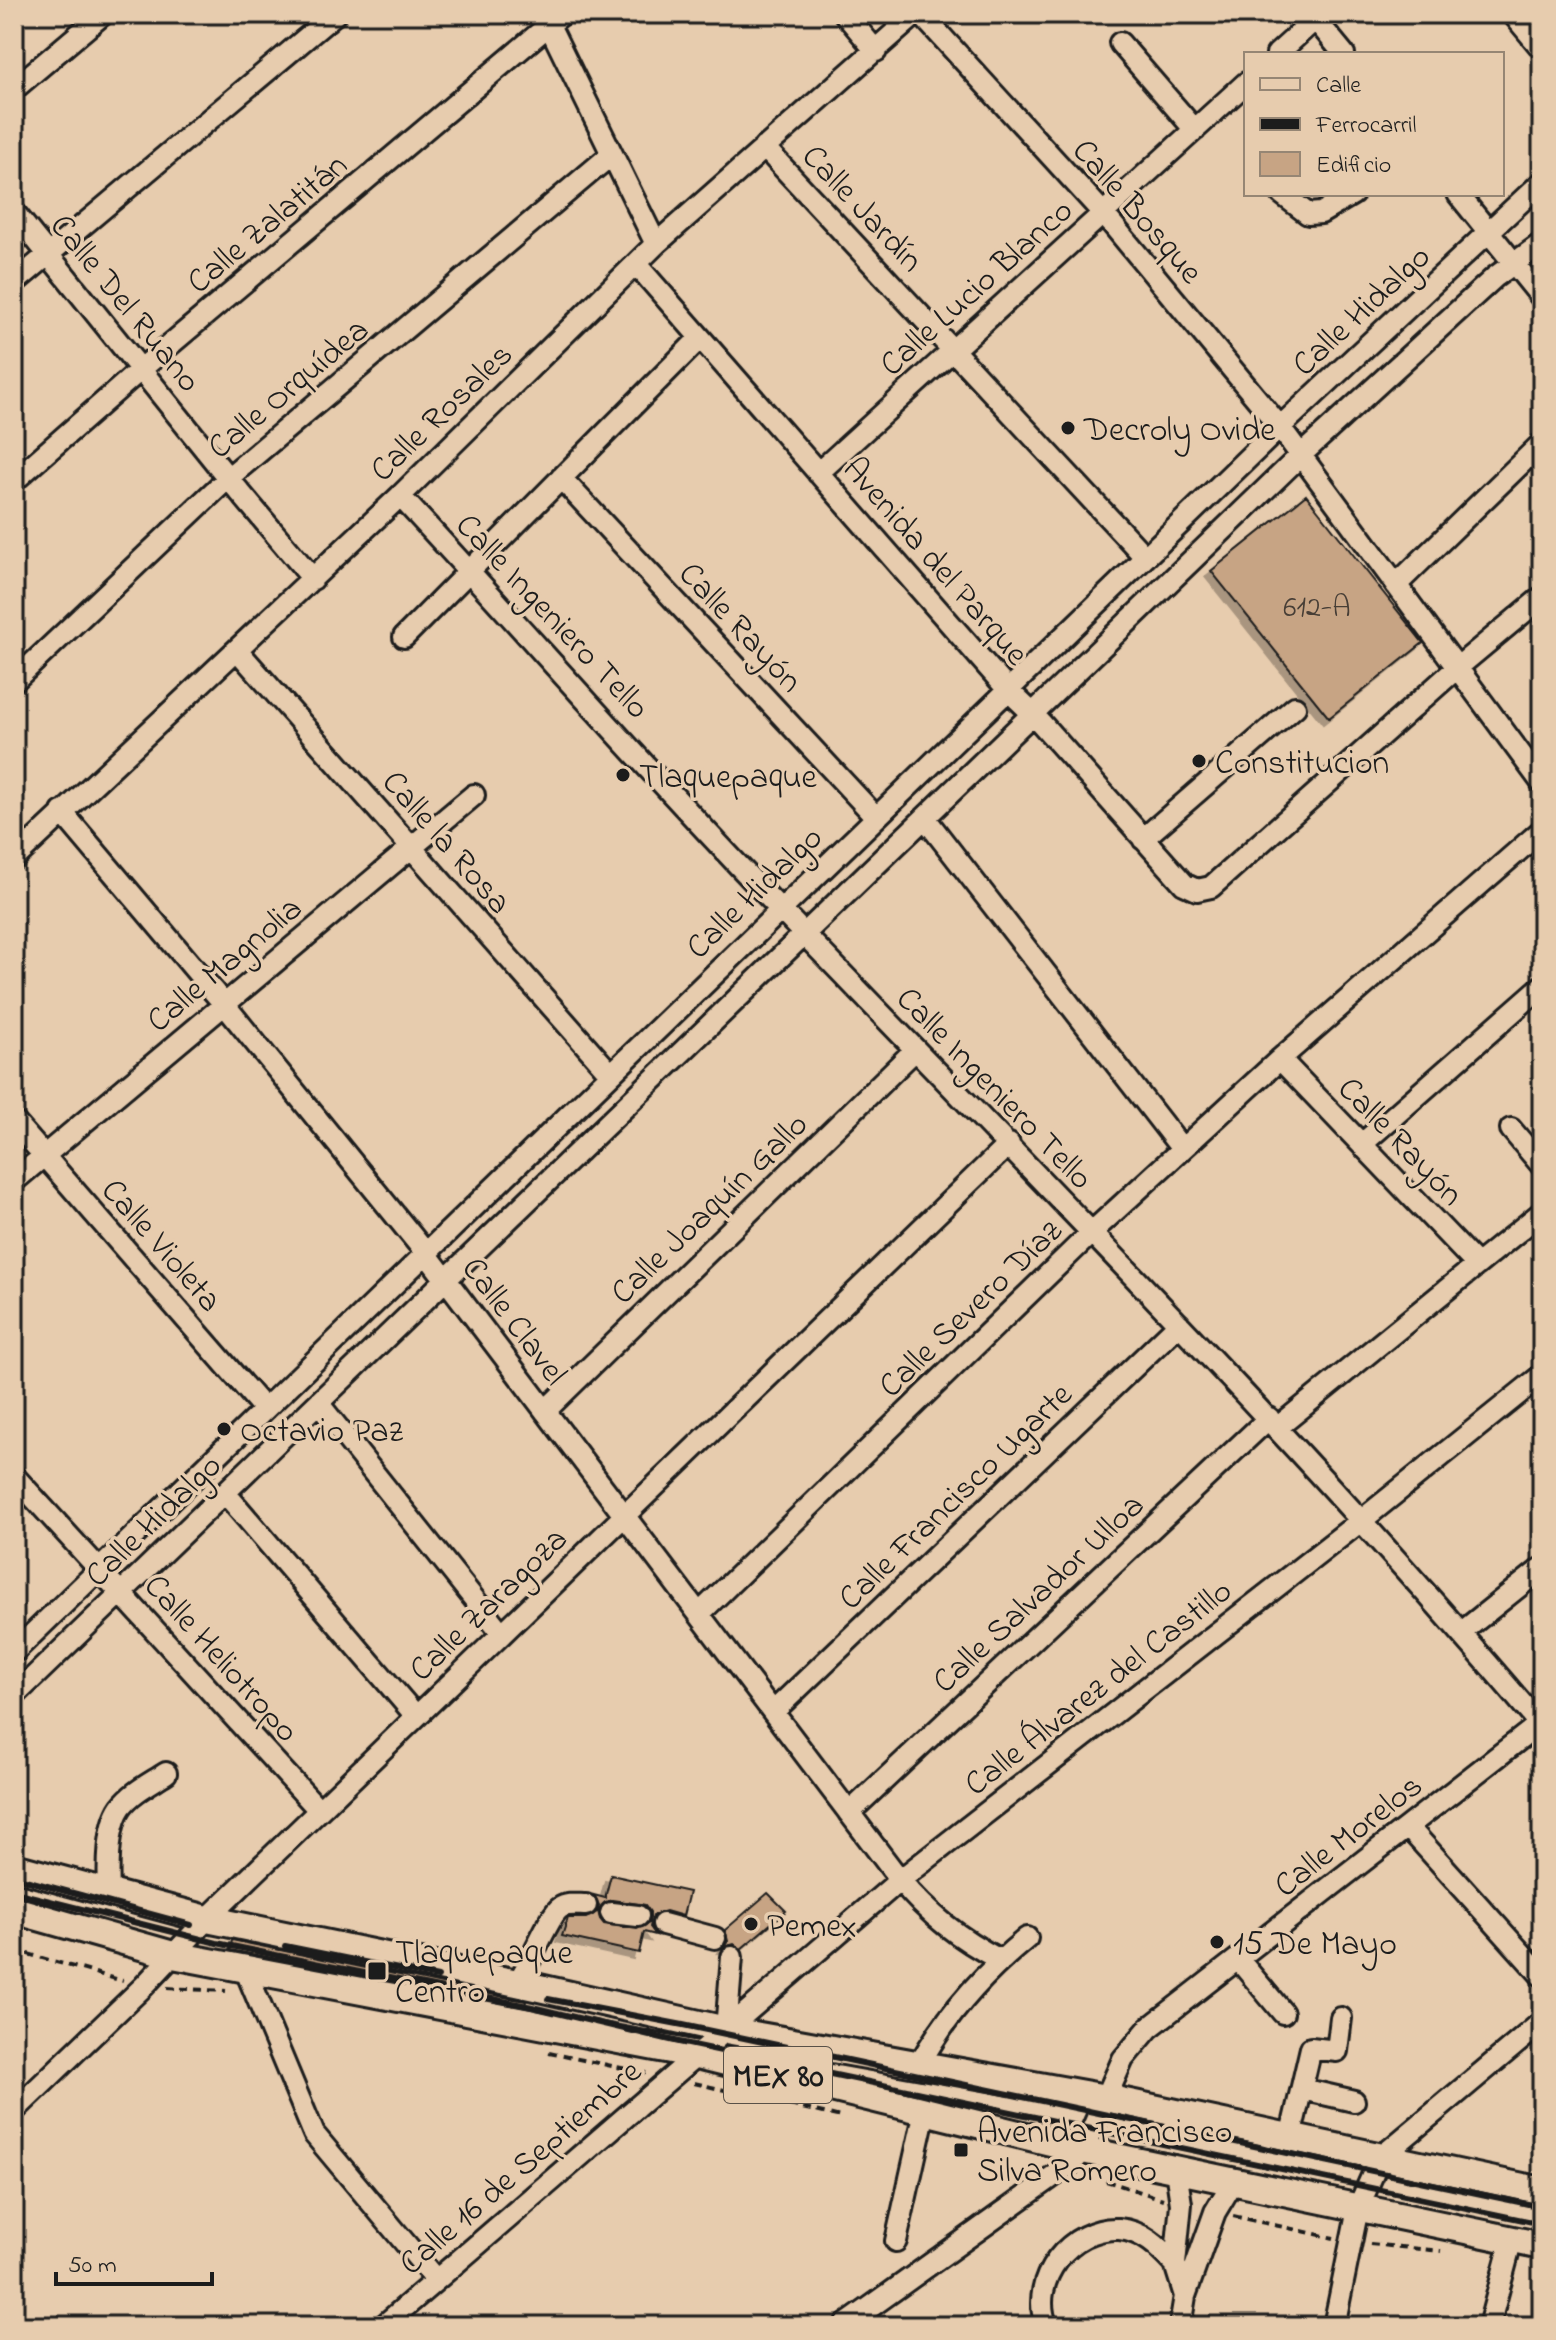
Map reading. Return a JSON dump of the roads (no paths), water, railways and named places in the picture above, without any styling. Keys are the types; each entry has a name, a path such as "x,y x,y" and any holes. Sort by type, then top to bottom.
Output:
{"main road":[{"name":"MEX 80","path":"14,1867 207,1919 726,2030 1106,2098 1542,2191"},
{"name":"MEX 80","path":"14,1910 173,1955 250,1981 697,2055 925,2111 1074,2159 1176,2170 1542,2246"}],"street":[{"path":"14,89 103,14"},
{"path":"14,283 335,14"},
{"path":"845,14 876,51"},
{"name":"Calle Rosales","path":"14,859 400,496 656,244 918,14"},
{"name":"Calle Bosque","path":"918,14 1103,213 1302,454 1542,783"},
{"path":"1513,14 1542,49"},
{"path":"1279,52 1316,16 1343,52"},
{"path":"555,20 612,154 656,244"},
{"name":"Calle Zalatitán","path":"14,481 140,370 555,20"},
{"path":"1120,43 1195,130"},
{"name":"Calle Lucio Blanco","path":"818,473 1244,85"},
{"name":"Calle Jardín","path":"764,147 1145,557"},
{"name":"Calle Orquídea","path":"14,681 228,478 612,154"},
{"name":"Calle Hidalgo","path":"14,1652 1280,427 1542,182"},
{"path":"1285,196 1308,214 1321,213 1350,196"},
{"path":"1460,196 1542,298"},
{"name":"Calle Del Ruano","path":"14,212 313,579"},
{"name":"Calle Hidalgo","path":"14,1696 1302,454 1495,277 1542,243"},
{"name":"Avenida del Parque","path":"636,264 1008,690 1184,884 1197,890 1211,887 1458,667"},
{"path":"404,637 700,338"},
{"path":"1396,585 1542,443"},
{"name":"Calle Rayón","path":"561,478 876,817"},
{"name":"Calle Ingeniero Tello","path":"400,496 780,910 1009,1144 1273,1423 1462,1632 1541,1725"},
{"path":"1458,667 1542,597"},
{"name":"Calle la Rosa","path":"238,651 611,1074"},
{"path":"1143,839 1295,707"},
{"name":"Calle Magnolia","path":"14,1181 474,795"},
{"name":"Calle Clavel","path":"62,812 224,1004 425,1252 900,1880 944,1926 1000,1960"},
{"path":"925,818 1182,1149"},
{"name":"Calle Severo Díaz","path":"699,1614 1092,1232 1280,1059 1542,830"},
{"path":"1362,1144 1541,988"},
{"name":"Calle Joaquín Gallo","path":"545,1411 915,1050"},
{"name":"Calle Rayón","path":"1280,1059 1477,1265"},
{"name":"Calle Violeta","path":"14,1121 264,1409"},
{"path":"1511,1129 1542,1166"},
{"name":"Calle Zaragoza","path":"14,2111 319,1810 1009,1144"},
{"name":"Calle Salvador Ulloa","path":"849,1813 1273,1423 1542,1212"},
{"name":"Calle Francisco Ugarte","path":"773,1712 1179,1324"},
{"name":"Calle Álvarez del Castillo","path":"697,2055 900,1880 1362,1520 1542,1375"},
{"path":"319,1404 502,1634"},
{"name":"Calle Heliotropo","path":"14,1476 319,1810"},
{"path":"226,1494 416,1716"},
{"path":"1462,1632 1542,1568"},
{"name":"Calle Morelos","path":"1074,2159 1123,2059 1149,2028 1541,1725"},
{"path":"109,1893 109,1855 115,1820 121,1807 132,1795 166,1773"},
{"path":"1408,1827 1542,1976"},
{"path":"517,1983 527,1971 555,1913 568,1905 586,1905"},
{"path":"611,1913 638,1916"},
{"path":"663,1924 715,1938"},
{"path":"919,2065 946,2021 1000,1960 1027,1938"},
{"path":"726,2030 732,1957"},
{"path":"1238,1959 1283,2013"},
{"path":"250,1981 314,2134 436,2280"},
{"path":"1290,2138 1311,2048 1337,2051 1341,2018"},
{"path":"1334,2326 1358,2208 1380,2158 1542,2022"},
{"name":"Calle 16 de Septiembre","path":"383,2326 697,2055"},
{"path":"1302,2089 1354,2101"},
{"path":"896,2241 925,2111"},
{"path":"844,2326 1074,2159"},
{"path":"1176,2170 1181,2204 1175,2264 1185,2296"},
{"path":"1180,2326 1185,2296 1215,2212 1233,2182"},
{"path":"1047,2326 1043,2288 1057,2256 1085,2235 1118,2229 1151,2239 1175,2264"},
{"path":"1494,2325 1512,2239"}],"railway":[{"path":"14,1877 191,1925"},
{"path":"14,1892 217,1943 532,2007 679,2042 1542,2224"},
{"path":"285,1946 438,1977"},
{"path":"548,1999 1542,2207"}],"place":[{"name":"Decroly Ovide","path":"1068,428"},
{"name":"Constitucion","path":"1199,761"},
{"name":"Tlaquepaque","path":"623,775"},
{"name":"Octavio Paz","path":"224,1429"},
{"name":"Pemex","path":"751,1924"},
{"name":"15 De Mayo","path":"1217,1942"},
{"name":"Tlaquepaque Centro","path":"377,1971"},
{"name":"Avenida Francisco Silva Romero","path":"961,2150"}]}
